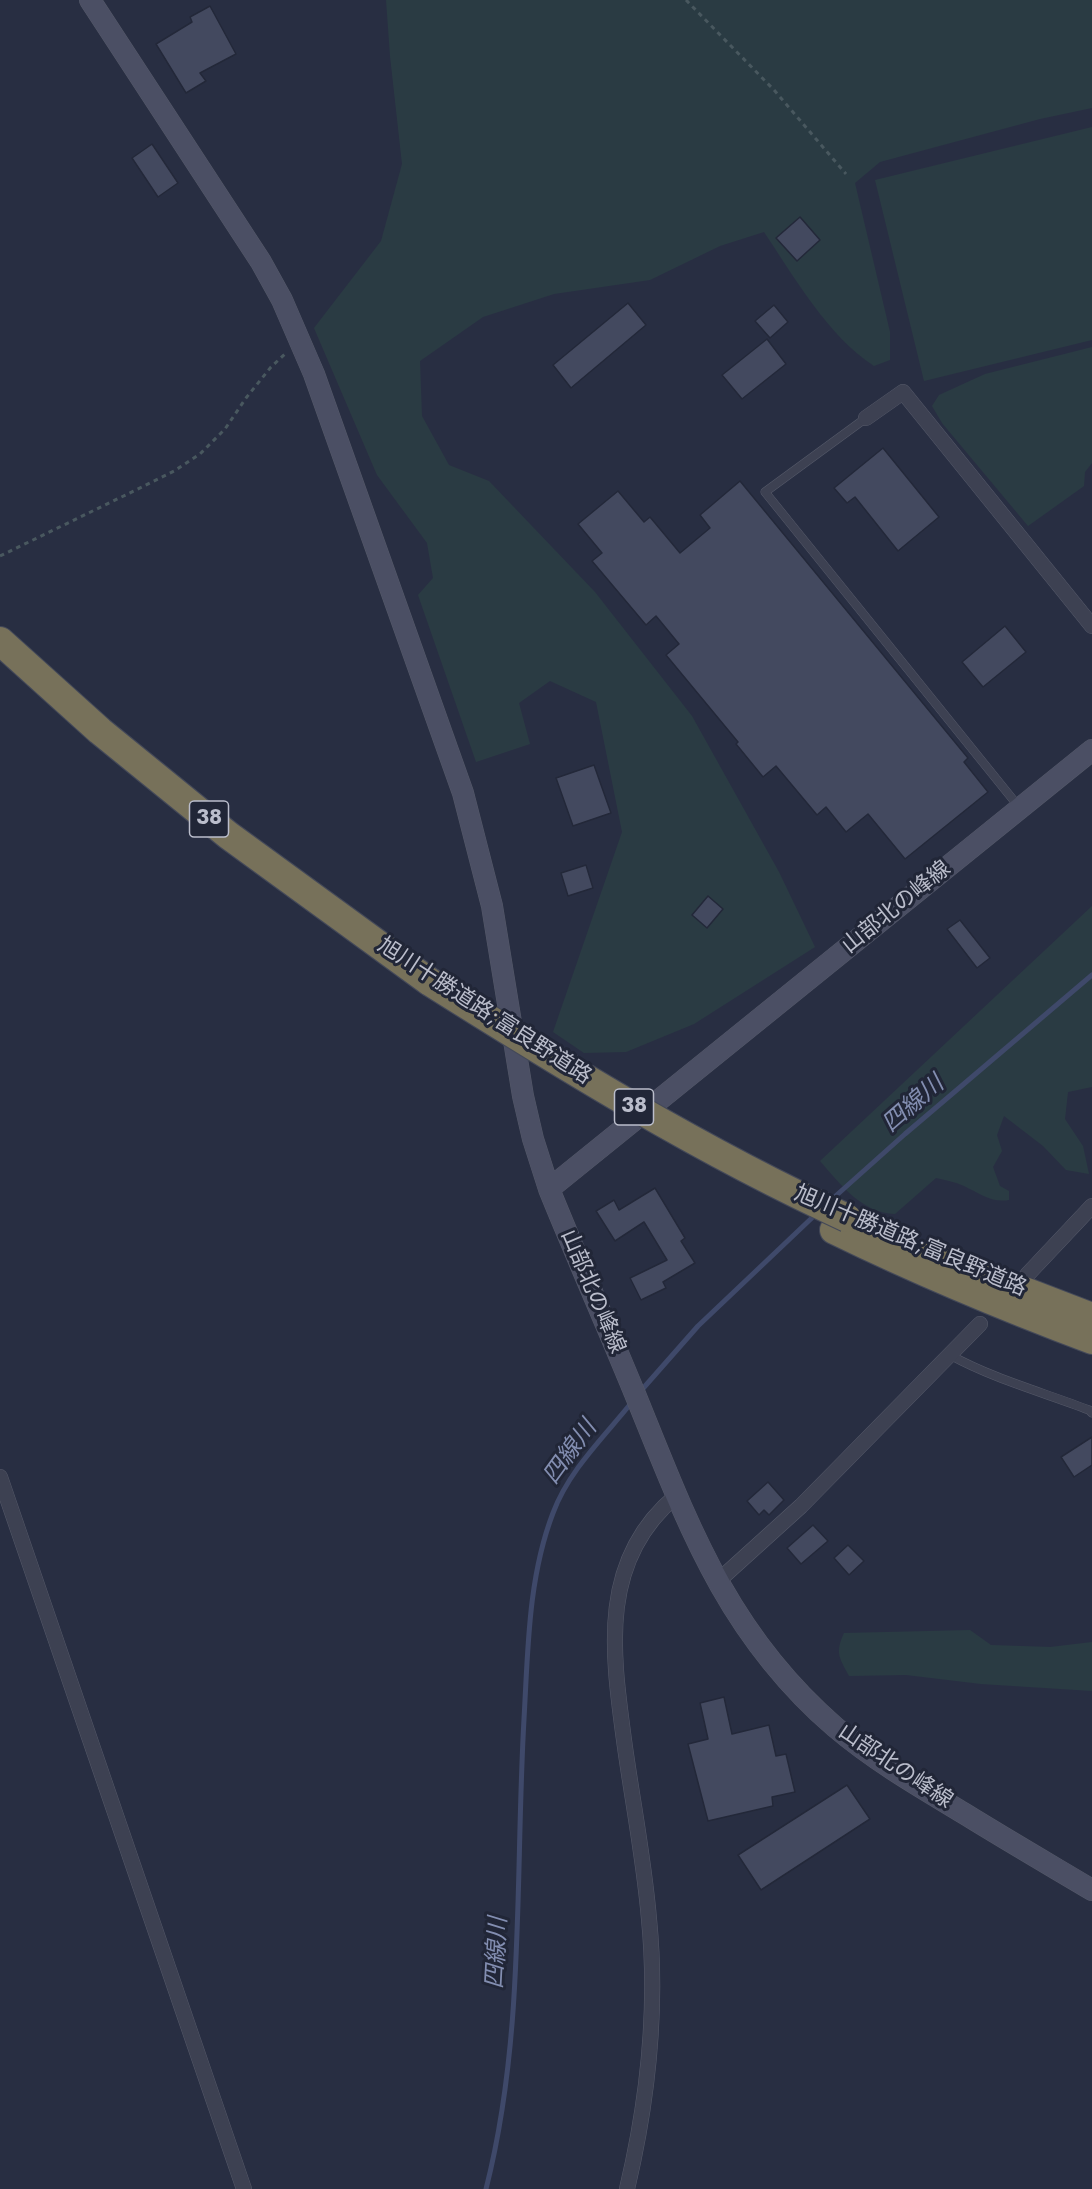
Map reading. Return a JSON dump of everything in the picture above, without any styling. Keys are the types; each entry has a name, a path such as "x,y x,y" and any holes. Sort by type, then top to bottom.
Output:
{"highway":[{"name":"旭川十勝道路;富良野道路","path":"0,641 100,731 228,835 427,989"},
{"name":"旭川十勝道路;富良野道路","path":"0,667 87,743 229,860 427,989 580,1095 688,1155 841,1224 945,1282 1092,1340"},
{"name":"旭川十勝道路;富良野道路","path":"841,1224 909,1246 1092,1317"}],"main road":[{"path":"90,0 261,262 300,340 326,407 463,794 492,906 523,1096 533,1139 549,1189"},
{"name":"山部北の峰線","path":"1092,750 549,1189 676,1496 717,1582 747,1631 777,1669 863,1750 923,1789 1092,1890"}],"street":[{"path":"866,418 903,392 1092,626"},
{"path":"1027,1275 1092,1206"},
{"path":"717,1582 801,1506 980,1324"},
{"path":"0,1477 244,2189"},
{"path":"627,2189 647,2086 652,2000 650,1920 617,1689 614,1661 615,1625 620,1585 634,1548 657,1512 676,1496"}],"lane":[{"path":"866,418 765,492 1021,808"},
{"path":"950,1355 978,1370 1060,1399 1092,1413"}],"path":[{"path":"686,0 774,90 846,174"},
{"path":"0,556 153,482 200,454 225,429 271,367 300,340"}],"shaded area":[{"path":"386,0 1092,0 1092,108 1040,119 880,162 855,183 890,332 890,360 874,366 842,339 813,305 764,232 720,246 650,280 554,294 483,317 420,361 422,416 449,465 489,481 595,592 692,716 779,872 815,947 694,1024 626,1052 584,1053 553,1032 622,832 596,702 550,681 519,703 530,744 476,762 418,595 433,578 427,543 377,475 314,328 381,241 402,164"},
{"path":"1092,127 1092,340 924,381 875,180"},
{"path":"1092,347 1092,463 1085,472 1084,486 1028,526 942,423 932,406 939,395 985,374"},
{"path":"1092,906 1092,1087 1068,1092 1065,1119 1083,1146 1089,1174 1066,1170 1043,1146 1004,1116 997,1135 1002,1151 993,1167 1000,1186 1009,1191 1009,1200 991,1199 961,1185 936,1178 895,1214 872,1209 853,1196 820,1161"},
{"path":"970,1630 991,1645 1050,1647 1092,1642 1092,1691 981,1684 906,1675 849,1676 839,1655 844,1633"}],"building":[{"path":"210,6 236,54 200,73 206,81 186,93 156,44 192,22 190,17"},
{"path":"152,144 178,183 158,197 132,158"},
{"path":"800,217 820,240 797,261 776,238"},
{"path":"628,303 646,325 571,388 553,365"},
{"path":"774,305 788,322 770,338 755,321"},
{"path":"767,339 786,364 742,399 722,375"},
{"path":"883,448 939,517 898,551 855,497 847,503 834,488"},
{"path":"740,481 968,758 964,762 988,792 905,859 868,814 846,832 826,807 817,815 776,766 763,777 736,744 738,742 666,655 679,644 656,616 646,625 592,561 602,553 578,524 618,491 644,522 650,517 680,553 710,528 700,515"},
{"path":"1005,626 1026,652 983,687 962,662"},
{"path":"594,765 611,813 573,826 556,778"},
{"path":"586,865 593,888 568,896 561,873"},
{"path":"708,896 723,909 707,928 692,915"},
{"path":"960,920 990,958 977,968 947,929"},
{"path":"655,1188 685,1238 681,1241 695,1263 663,1282 666,1288 641,1300 630,1278 667,1260 644,1222 615,1241 596,1211 614,1200 619,1210"},
{"path":"1092,1437 1092,1465 1074,1477 1061,1457"},
{"path":"768,1482 784,1500 769,1515 764,1510 759,1515 747,1501"},
{"path":"813,1525 828,1541 801,1564 787,1548"},
{"path":"848,1545 864,1561 849,1575 834,1558"},
{"path":"724,1697 732,1734 769,1725 776,1756 786,1754 795,1792 772,1797 773,1806 708,1821 688,1744 708,1739 700,1703"},
{"path":"847,1785 870,1819 761,1890 738,1855"}],"waterway":[{"name":"四線川","path":"830,1201 1092,975"},
{"name":"四線川","path":"639,1393 698,1326 816,1214"},
{"name":"四線川","path":"486,2189 507,2073 513,2014 527,1667 538,1563 553,1513 568,1482 588,1454 632,1402"}]}
